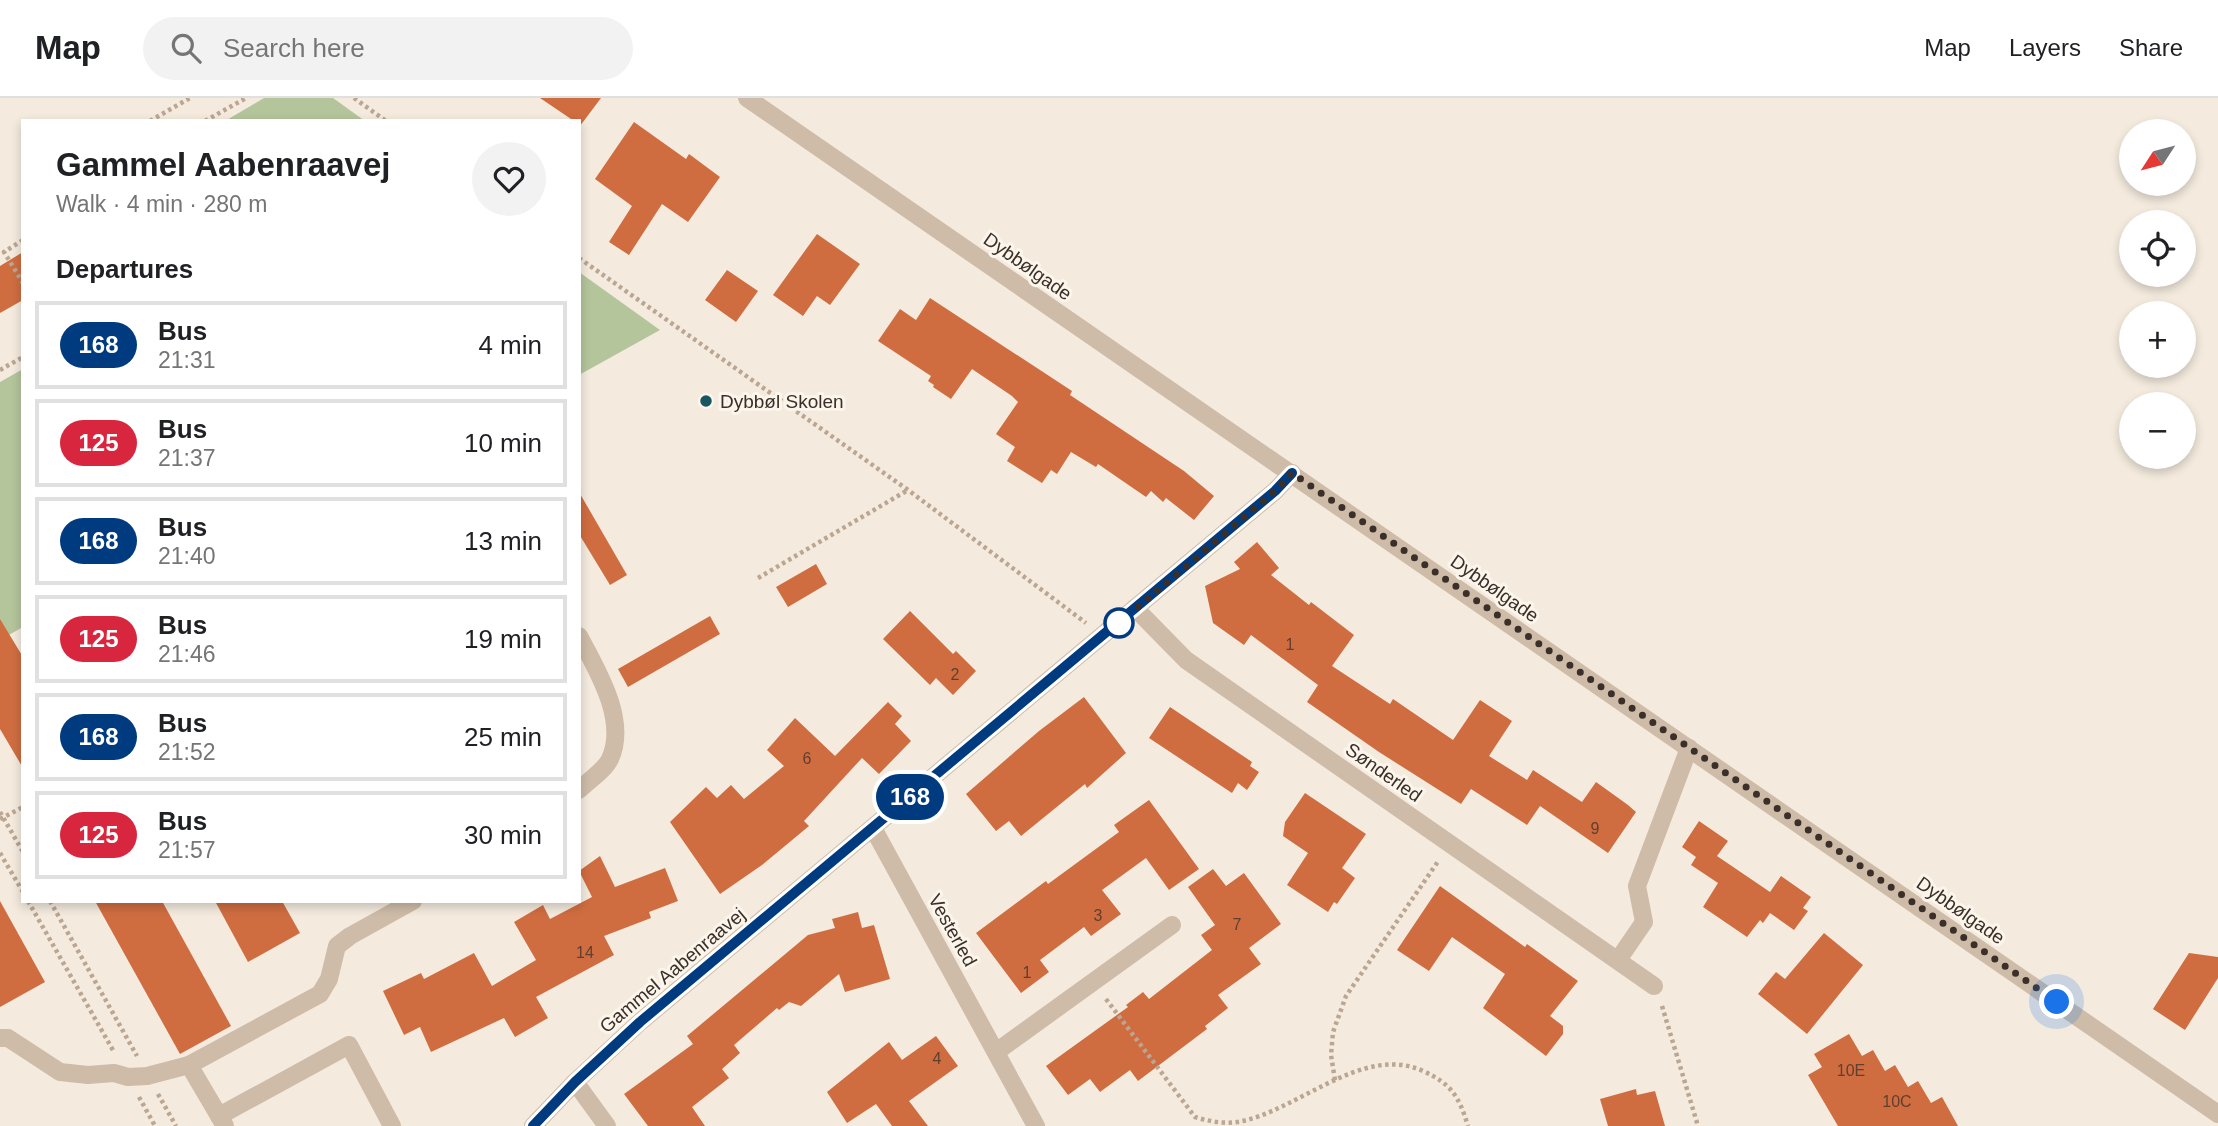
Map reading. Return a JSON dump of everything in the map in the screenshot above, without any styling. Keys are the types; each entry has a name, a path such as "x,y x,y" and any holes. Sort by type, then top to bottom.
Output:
{"street":[{"name":"Dybbølgade","path":"747,98 2218,1114"},
{"name":"Gammel Aabenraavej","path":"533,1126 575,1082 640,1022 1103,636 1275,491 1292,473"},
{"name":"Sønderled","path":"1135,608 1186,660 1654,986"},
{"path":"581,640 607,687 616,730 610,761 581,788"},
{"path":"1618,960 1644,922 1637,886 1689,748"},
{"name":"Vesterled","path":"873,828 1036,1126"},
{"path":"0,1038 8,1038 60,1072 148,1076 189,1065 320,994 329,979 337,946 409,903"},
{"path":"996,1052 1172,925"},
{"path":"189,1065 222,1121 349,1045 392,1126"},
{"path":"575,1082 607,1126"}],"path":[{"path":"153,119 190,98"},
{"path":"209,119 246,98"},
{"path":"354,98 383,119"},
{"path":"5,252 21,241"},
{"path":"0,244 21,280"},
{"path":"581,259 908,490 1103,636"},
{"path":"0,370 21,358"},
{"path":"758,578 908,490"},
{"path":"2,818 21,808"},
{"path":"0,812 21,849"},
{"path":"1335,1080 1331,1055 1333,1032 1346,996 1450,844"},
{"path":"0,853 21,889"},
{"path":"29,903 155,1126"},
{"path":"51,903 176,1126"},
{"path":"1093,982 1195,1117 1213,1122 1238,1122 1335,1080 1379,1065 1415,1067 1439,1078 1460,1100 1468,1126"},
{"path":"1654,986 1698,1126"}],"green space":[{"path":"264,98 333,98 362,119 228,119"},
{"path":"581,273 660,330 581,374"},
{"path":"21,370 21,628 0,640 0,382"}],"building":[{"path":"540,98 601,98 581,125 581,119 571,119"},
{"path":"634,122 686,159 689,154 720,177 688,222 662,204 629,255 609,242 632,206 595,179"},
{"path":"817,234 860,264 830,305 817,296 803,316 773,295"},
{"path":"21,253 21,301 0,313 0,266"},
{"path":"727,270 758,291 736,322 705,300"},
{"path":"930,298 1072,391 1070,395 1184,471 1214,496 1194,520 1166,498 1163,502 1151,491 1146,497 1098,464 1096,467 1071,452 1057,474 1051,470 1042,483 1007,461 1015,447 996,434 1018,402 1012,396 972,369 951,399 933,387 928,381 931,376 878,341 900,309 916,320"},
{"path":"581,495 627,575 610,585 581,537"},
{"path":"1257,542 1279,568 1271,575 1354,635 1332,666 1390,704 1393,699 1453,740 1480,700 1512,721 1489,756 1527,780 1533,770 1582,802 1596,782 1636,812 1608,853 1540,806 1527,825 1471,789 1461,804 1307,702 1318,685 1251,635 1244,645 1213,623 1205,586 1240,569 1234,562"},
{"path":"816,564 827,584 788,607 776,587"},
{"path":"910,611 953,654 956,651 976,671 953,695 936,678 930,685 883,639"},
{"path":"710,616 720,634 628,687 618,669"},
{"path":"0,619 21,654 21,765 0,729"},
{"path":"1084,697 1126,753 1087,788 1085,784 1021,836 1009,821 996,831 966,794 1039,731"},
{"path":"888,702 902,716 895,724 911,741 879,774 862,758 804,821 809,826 762,865 720,894 670,822 706,787 717,798 731,785 744,799 784,766 767,750 795,718 835,756"},
{"path":"1170,707 1252,762 1250,766 1259,772 1247,790 1238,783 1232,793 1149,738"},
{"path":"1305,793 1366,834 1342,868 1355,878 1328,912 1287,885 1308,853 1283,836 1285,822"},
{"path":"1149,800 1199,869 1169,890 1146,858 1102,890 1121,914 1091,936 1084,927 1040,960 1049,972 1021,993 976,933 1119,832 1114,825"},
{"path":"1699,821 1728,841 1717,856 1770,892 1781,876 1811,897 1803,908 1808,911 1794,930 1770,913 1763,923 1760,920 1747,937 1703,907 1718,883 1691,865 1696,857 1682,847"},
{"path":"600,856 615,887 665,868 678,901 649,912 651,918 604,936 614,955 536,997 548,1018 515,1037 504,1018 431,1052 420,1027 404,1035 383,991 421,973 424,979 474,953 492,986 536,960 514,922 543,905 550,919 592,897 581,870"},
{"path":"1213,869 1226,886 1244,873 1281,924 1249,948 1261,964 1218,995 1228,1008 1205,1026 1207,1029 1138,1081 1130,1070 1100,1092 1090,1079 1068,1095 1046,1066 1128,1007 1126,1005 1143,992 1149,999 1212,950 1201,935 1215,925 1188,887"},
{"path":"1440,886 1578,981 1550,1016 1563,1026 1563,1034 1546,1056 1483,1008 1505,974 1452,937 1429,971 1397,950"},
{"path":"0,901 45,982 0,1007"},
{"path":"96,903 163,903 231,1026 180,1054"},
{"path":"216,903 283,903 300,933 248,962"},
{"path":"858,912 862,928 874,925 890,979 845,992 839,974 801,1006 789,1002 779,1010 777,1008 734,1045 740,1053 722,1069 729,1078 692,1107 705,1126 648,1126 624,1094 693,1044 687,1036 808,935 835,928 832,919"},
{"path":"1824,933 1863,965 1807,1034 1758,994 1776,972 1785,979"},
{"path":"2189,953 2218,957 2218,978 2185,1030 2153,1009"},
{"path":"1849,1034 1862,1056 1873,1050 1885,1071 1895,1065 1908,1087 1918,1081 1931,1103 1942,1097 1958,1126 1838,1126 1808,1075 1822,1067 1814,1054"},
{"path":"936,1036 958,1066 909,1101 928,1126 892,1126 876,1104 847,1123 827,1092 889,1042 902,1060"},
{"path":"1636,1089 1637,1095 1655,1091 1665,1126 1608,1126 1600,1099"}],"bus line":[{"name":"168","path":"533,1126 575,1082 640,1022 1103,636 1275,491 1292,473"}],"place":[{"name":"Dybbøl Skolen","path":"706,401"}],"route":[{"path":"1119,623 1275,491 1292,473 2057,1002"}]}
